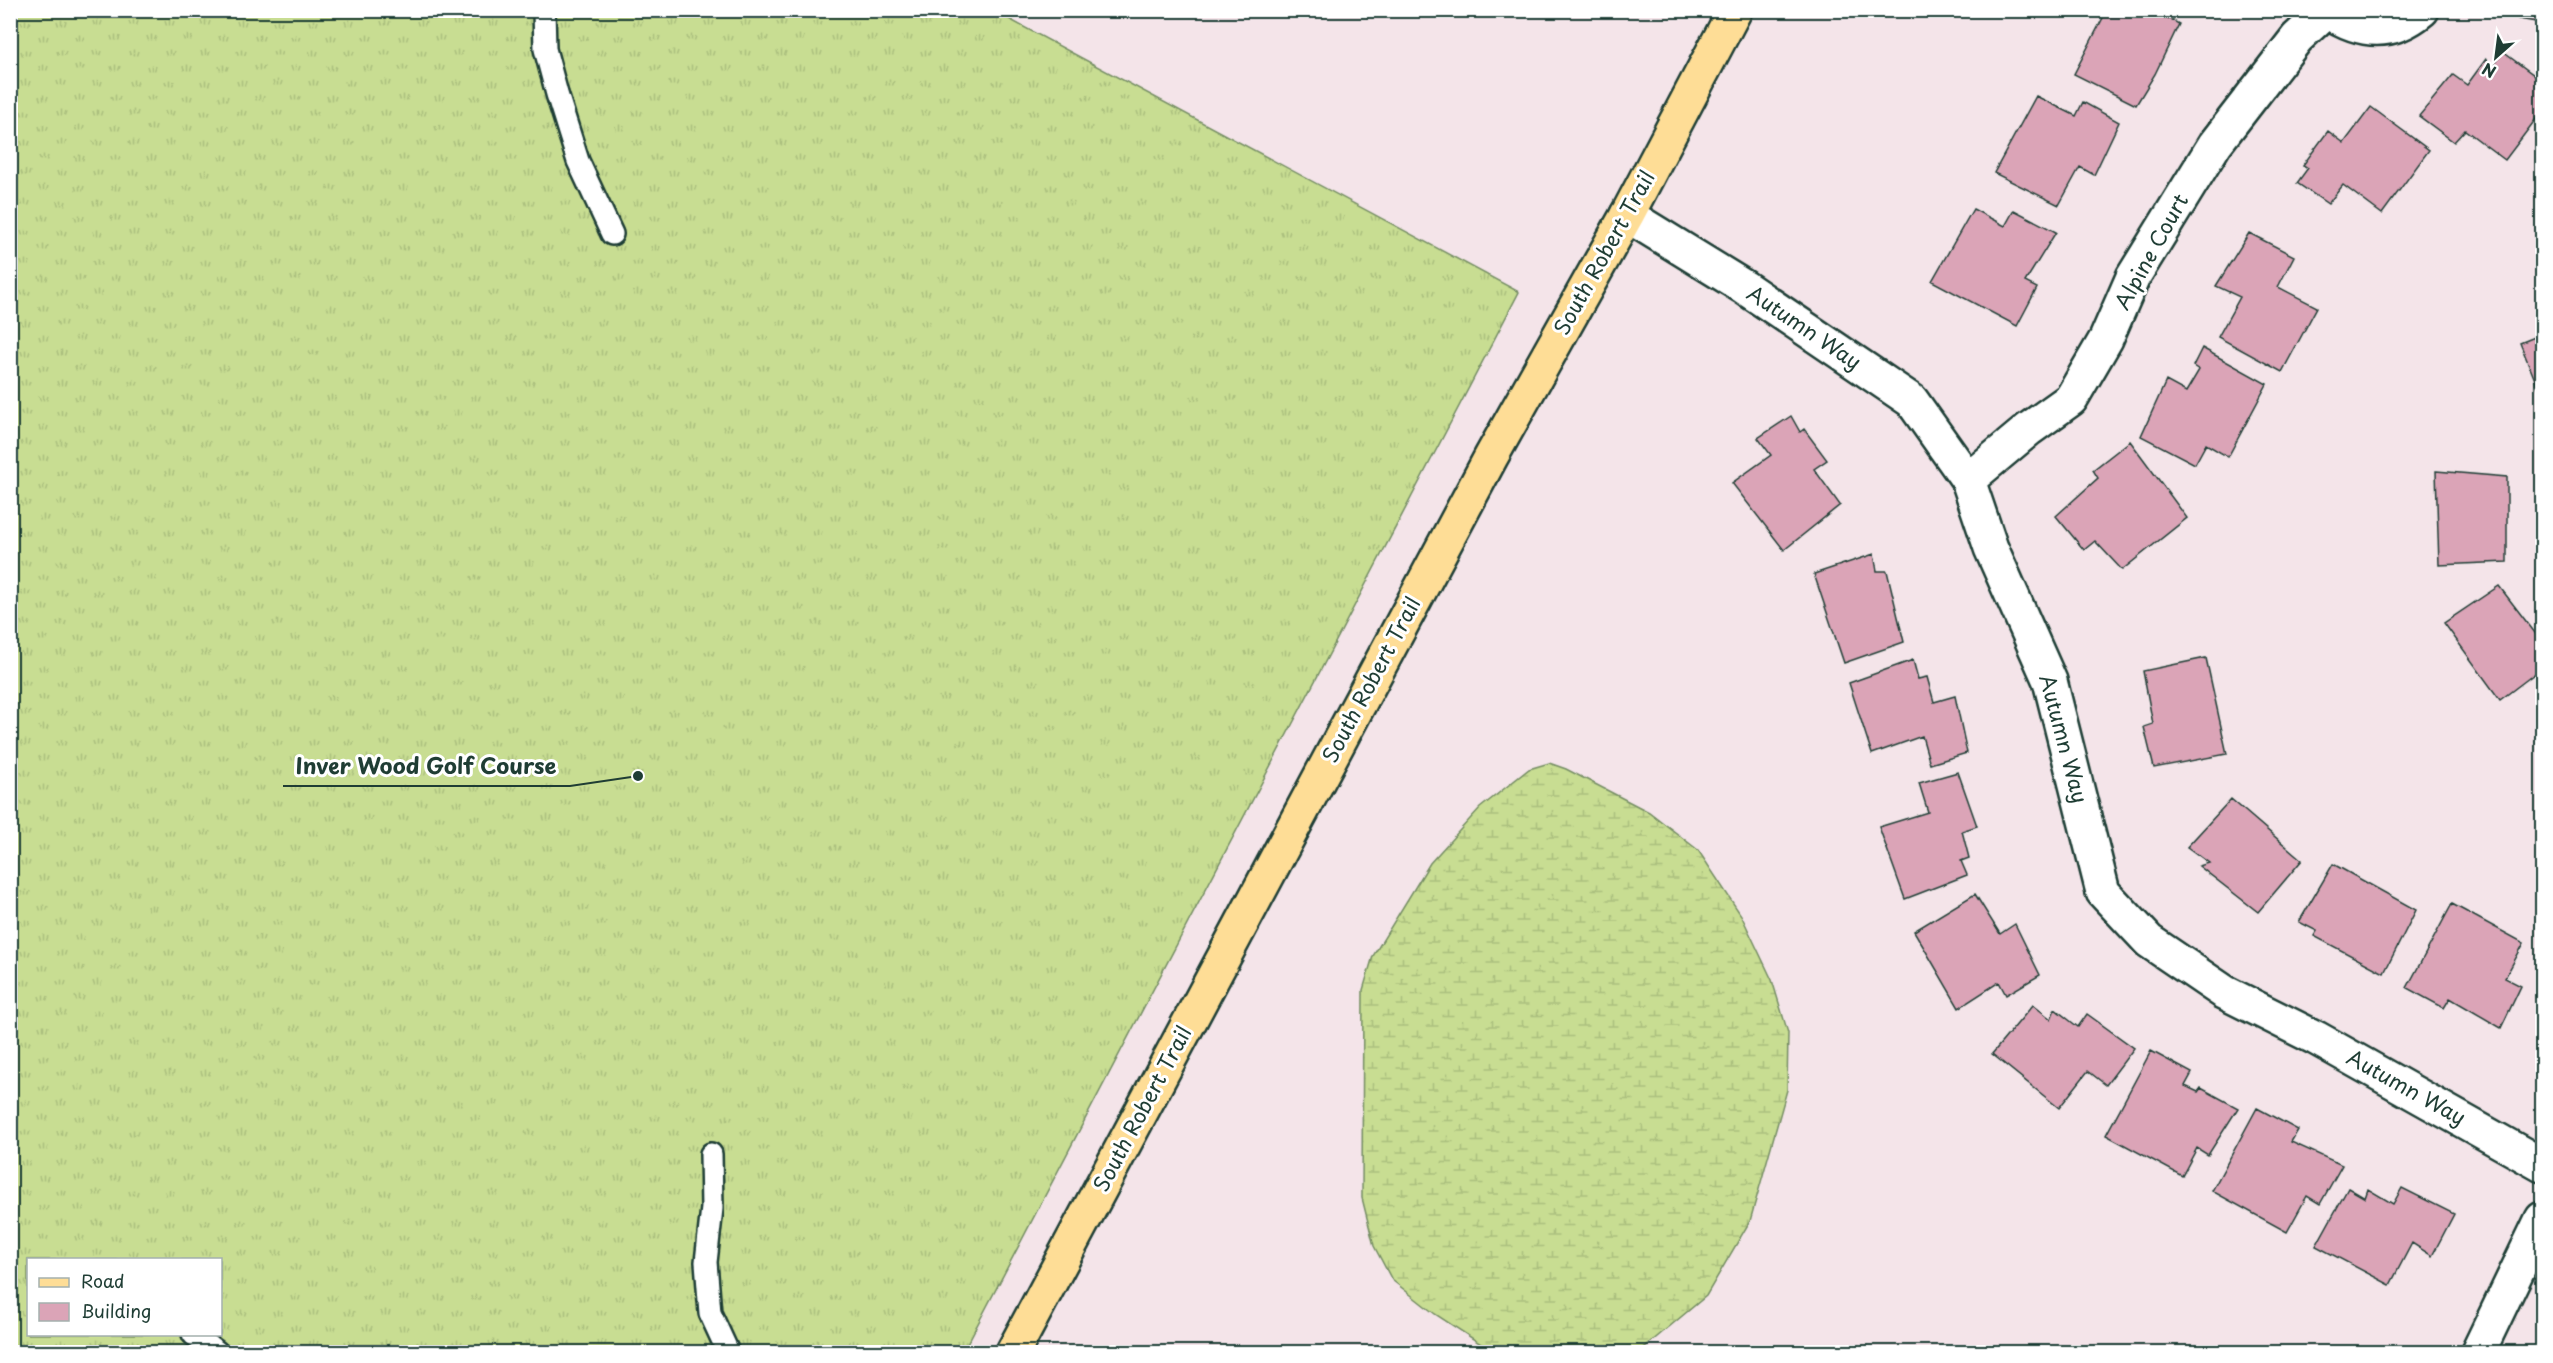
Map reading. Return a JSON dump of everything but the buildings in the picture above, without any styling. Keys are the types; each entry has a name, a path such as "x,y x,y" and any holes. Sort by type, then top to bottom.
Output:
{"main road":[{"name":"South Robert Trail","path":"1013,1353 1491,457 1627,215 1735,10"}],"street":[{"name":"Alpine Court","path":"1968,480 2029,429 2072,399 2106,339 2133,277 2215,144 2297,38 2326,11 2345,23 2367,29 2390,28 2411,20 2422,10"},
{"name":"Autumn Way","path":"1627,215 1744,287 1912,401 1968,480 1991,548 2050,681 2103,892 2149,941 2224,992 2316,1038 2542,1165"},
{"path":"2478,1353 2542,1219"}],"lane":[{"path":"544,10 545,50 557,94 578,161 612,234"},
{"path":"711,1154 712,1208 706,1262 710,1313 728,1353"},
{"path":"194,1336 217,1353"}],"green space":[{"path":"11,11 994,11 1519,292 963,1352 11,1352"},
{"path":"1549,763 1566,769 1649,812 1698,850 1741,915 1772,980 1788,1033 1787,1090 1750,1221 1706,1296 1639,1352 1493,1352 1435,1314 1392,1280 1374,1246 1362,1198 1363,990 1373,956 1430,863 1480,808 1529,769"}],"place":[{"name":"Inver Wood Golf Course","path":"638,776"}]}
